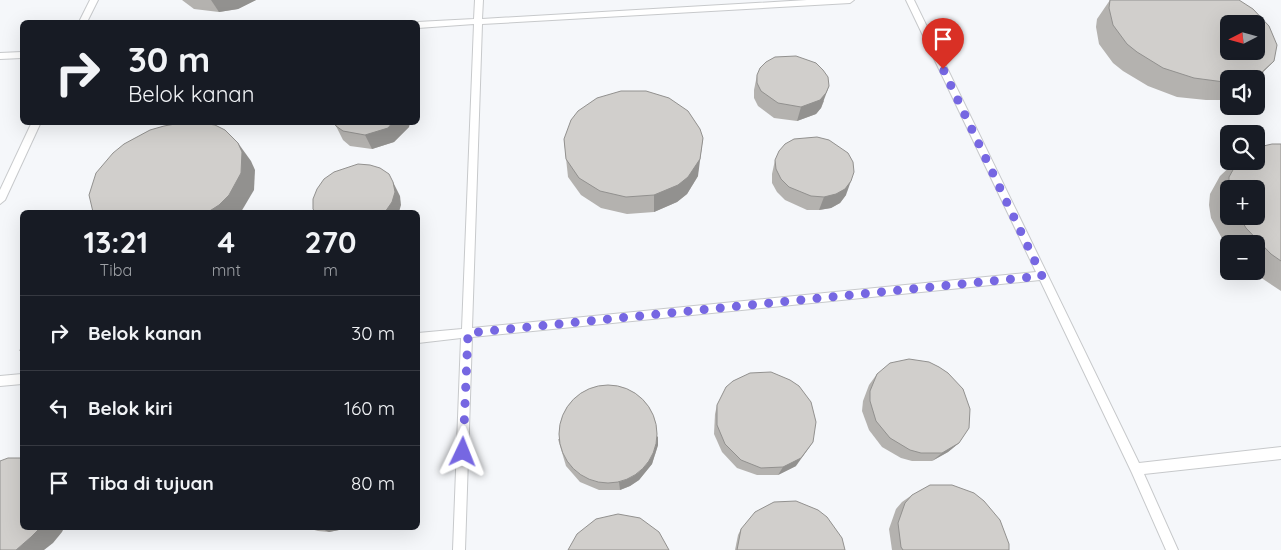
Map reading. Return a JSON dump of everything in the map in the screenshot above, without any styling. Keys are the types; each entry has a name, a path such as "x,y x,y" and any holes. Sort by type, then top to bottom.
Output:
{"lane":[{"path":"85,20 94,0"},
{"path":"459,550 479,0"},
{"path":"420,25 850,0"},
{"path":"910,0 1136,469 1172,550"},
{"path":"0,56 20,55"},
{"path":"0,200 36,125"},
{"path":"420,338 1042,276"},
{"path":"0,381 20,379"},
{"path":"1136,469 1281,453"}],"building":[{"path":"1110,0 1239,0 1259,15 1220,15 1220,60 1265,60 1265,22 1269,26 1277,45 1274,61 1264,70 1220,70 1220,81 1194,78 1163,68 1127,44 1113,25 1109,8"},
{"path":"796,56 816,63 828,77 829,86 820,100 801,107 778,103 761,91 757,83 757,75 760,68 766,62 775,57"},
{"path":"621,91 646,91 669,98 688,111 700,129 703,138 700,159 688,177 678,185 654,195 626,197 600,191 579,178 566,159 564,139 571,120 578,111 597,98"},
{"path":"215,125 225,130 238,143 242,152 241,173 229,195 211,210 93,210 89,195 96,173 113,153 124,144 150,130 164,126"},
{"path":"390,125 388,128 365,135 343,131 336,126"},
{"path":"817,137 829,140 848,153 853,162 854,172 851,181 845,189 824,197 811,196 789,187 781,179 776,169 775,160 785,144 794,139"},
{"path":"1281,144 1281,261 1265,248 1265,235 1253,235 1244,225 1265,225 1265,180 1229,180 1233,170 1265,170 1265,146"},
{"path":"358,164 380,168 389,174 393,182 395,192 392,202 386,210 314,210 313,199 317,189 324,179 334,172"},
{"path":"909,359 929,362 939,367 948,373 963,389 970,409 969,428 959,443 942,453 921,453 910,450 890,438 876,421 870,401 870,391 877,374 890,363"},
{"path":"771,372 799,386 811,402 816,422 813,442 801,458 783,467 761,468 741,460 725,444 717,425 717,405 726,387 733,381 750,373"},
{"path":"608,385 627,388 643,399 654,415 657,434 654,453 643,469 627,480 608,483 589,480 573,469 562,453 559,434 562,415 573,399 589,388"},
{"path":"8,458 20,458 20,530 38,530 16,550 0,550 0,461"},
{"path":"930,485 952,485 974,493 984,501 1000,520 1009,544 1009,550 903,550 898,523 905,503 912,495"},
{"path":"796,501 818,510 827,517 842,538 845,550 737,550 741,529 755,512 774,502"},
{"path":"618,514 640,518 659,532 669,550 568,550 577,534 596,519"}],"route":[{"path":"463,452 468,333 1042,276 943,69"}]}
